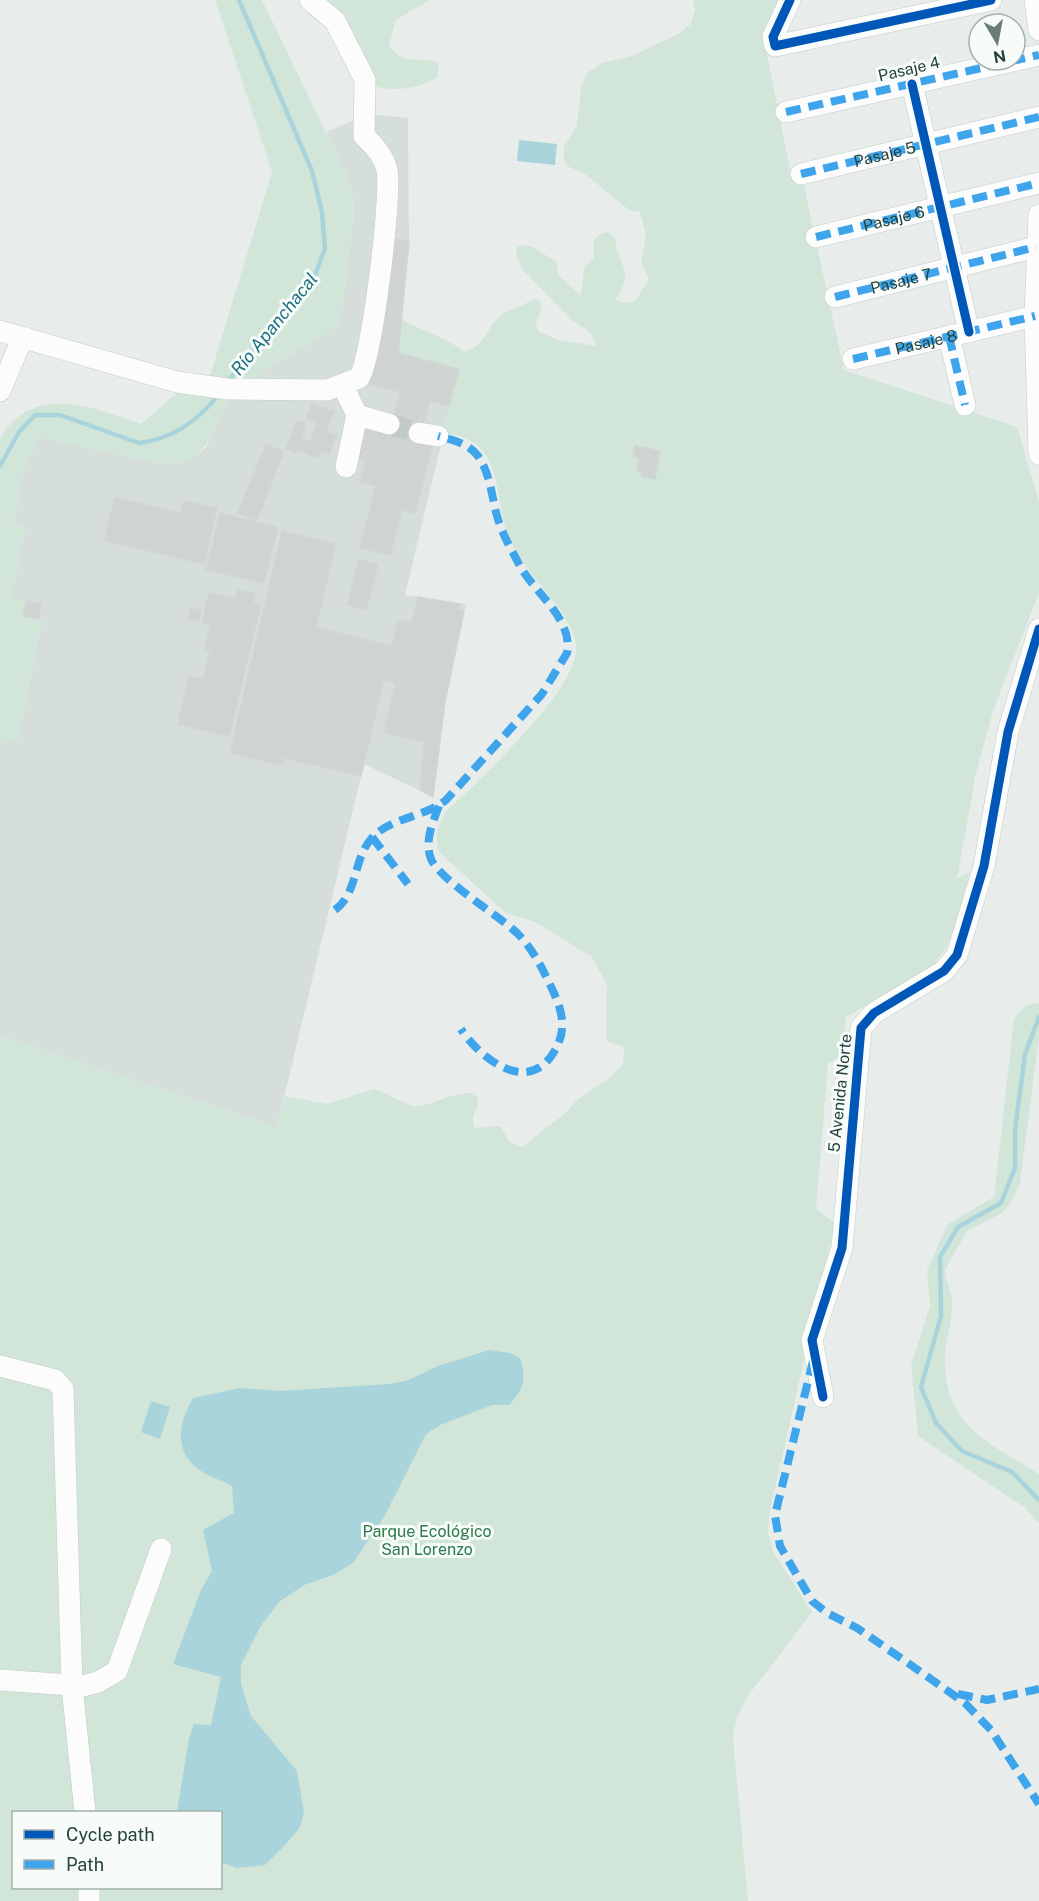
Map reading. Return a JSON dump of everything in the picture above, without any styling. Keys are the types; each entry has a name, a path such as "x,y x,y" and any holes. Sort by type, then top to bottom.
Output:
{"street":[{"path":"0,332 177,382 206,387 327,390 343,386 362,373 370,345 388,186 387,169 374,145 364,136 364,80 335,21 310,0"},
{"path":"790,0 773,37 775,46 991,0"},
{"path":"1035,0 1039,30"},
{"name":"Pasaje 4","path":"786,112 1039,55"},
{"path":"912,84 955,267 965,405"},
{"name":"Pasaje 5","path":"801,174 1039,117"},
{"name":"Pasaje 6","path":"816,237 1039,183"},
{"path":"1039,215 1035,316 1039,454"},
{"name":"Pasaje 7","path":"835,297 1036,247"},
{"name":"Pasaje 8","path":"853,359 1035,316"},
{"path":"0,391 23,337"},
{"path":"343,386 357,415 346,467"},
{"path":"357,415 388,424"},
{"name":"5 Avenida Norte","path":"823,1397 812,1340 842,1248 861,1028 874,1013 944,970 957,955 984,866 1006,742 1039,629"},
{"path":"0,1366 55,1380 63,1389 72,1686 84,1811"},
{"path":"0,1680 83,1686 98,1682 117,1671 161,1549"}],"shaded area":[{"path":"369,114 408,118 409,241 398,353 459,369 405,595 466,604 445,702 433,797 364,764 277,1127 0,1036 0,743 19,737 42,619 23,616 11,597 25,527 13,525 23,470 41,437 162,464 177,463 206,448 227,400 253,378 340,324 354,211 347,176 326,132"}],"green space":[{"path":"215,0 262,0 347,176 354,211 340,324 253,378 233,382 210,376 272,172"},
{"path":"322,0 429,0 396,20 389,45 404,58 435,61 439,68 437,77 415,87 389,89 373,86"},
{"name":"Parque Ecológico San Lorenzo","path":"693,0 783,0 765,44 792,179 802,177 844,370 1017,427 1039,502 1039,593 993,711 976,773 957,879 970,871 952,934 940,957 931,967 846,1017 843,1055 828,1064 816,1209 835,1223 770,1510 768,1533 773,1551 812,1612 748,1696 737,1716 733,1737 748,1901 0,1901 0,1036 277,1127 285,1096 327,1104 374,1089 413,1106 418,1106 463,1093 471,1093 478,1098 473,1117 475,1128 500,1126 510,1142 522,1147 567,1112 576,1101 613,1075 623,1064 624,1047 609,1042 606,1038 607,985 592,957 535,922 506,913 439,852 438,832 445,813 534,723 552,700 566,679 575,659 576,643 563,615 512,545 503,519 493,470 488,459 482,450 470,440 443,432 458,369 398,354 401,319 448,341 463,351 479,344 500,316 534,299 539,301 542,307 536,323 538,331 558,340 597,346 590,332 572,320 523,270 516,254 517,247 526,245 535,248 556,262 559,276 581,296 584,268 594,257 593,241 600,234 608,232 615,239 625,272 623,287 615,300 625,303 635,301 649,279 641,263 646,235 640,212 629,210 585,174 567,166 564,159 564,147 577,126 581,88 587,73 602,63 632,56 678,34 691,24 695,9"},
{"path":"177,393 227,400 206,445 190,458 162,464 41,438 23,470 13,525 25,527 11,597 26,601 24,616 42,619 19,737 0,743 0,438 14,421 30,410 47,404 84,406 141,424"},
{"path":"1039,1003 1039,1037 1020,1183 1014,1198 1002,1213 967,1231 945,1270 952,1309 945,1357 946,1381 960,1416 986,1441 1039,1474 1039,1523 1024,1507 918,1436 911,1365 930,1306 927,1270 948,1224 994,1197 1014,1018 1027,1005"}],"water":[{"path":"519,140 557,144 555,165 517,161"},
{"path":"489,1350 510,1353 520,1358 524,1378 521,1389 509,1405 492,1405 440,1425 426,1434 384,1517 353,1563 333,1575 304,1585 279,1602 260,1627 241,1665 241,1684 251,1716 297,1771 304,1813 300,1827 265,1865 236,1868 222,1862 222,1811 177,1811 189,1738 194,1724 211,1725 221,1677 173,1664 201,1590 212,1571 203,1530 234,1513 232,1486 206,1474 190,1461 182,1444 184,1416 193,1398 240,1388 280,1391 389,1384 406,1381 438,1366"},
{"path":"151,1401 170,1407 160,1439 141,1432"}],"building":[{"path":"391,238 409,241 398,354 378,348"},
{"path":"378,348 459,369 449,406 430,401 423,428 433,443 415,513 402,510 390,555 360,548 376,486 360,482 366,461 352,457 360,424 390,432 400,392 369,384"},
{"path":"312,404 334,412 326,431 337,435 329,454 320,451 318,458 297,450 296,453 286,449 297,421 306,424 301,439 310,442 317,423 306,419"},
{"path":"266,444 284,452 257,520 238,513"},
{"path":"635,446 660,451 655,479 641,476 643,471 637,470 639,458 633,456"},
{"path":"115,498 181,513 171,556 104,541"},
{"path":"184,501 217,508 204,564 171,556"},
{"path":"220,513 278,527 264,583 206,570"},
{"path":"282,531 336,544 316,627 392,646 361,776 284,758 282,765 230,753"},
{"path":"359,559 378,564 366,610 347,605"},
{"path":"237,589 255,594 253,602 261,604 229,736 178,724 189,676 203,679 210,651 204,650 210,625 202,623 209,593 235,598"},
{"path":"418,597 460,604 458,609 464,611 445,702 433,797 420,790 424,742 384,733 396,683 384,680 398,620 412,623"},
{"path":"26,601 41,604 39,619 23,616"},
{"path":"190,608 201,610 199,621 188,619"}],"waterway":[{"name":"Río Apanchacal","path":"227,382 311,285 325,249 322,212 312,171 239,0"},
{"name":"Río Apanchacal","path":"0,466 19,432 35,415 60,415 139,443 163,437 184,427 203,412 219,394"},
{"path":"1039,1017 1025,1054 1015,1130 1015,1168 1001,1203 958,1227 940,1257 941,1316 921,1387 936,1423 962,1451 1012,1472 1039,1500"}],"tunnel":[{"path":"389,424 419,433"}],"marked path":[{"path":"786,112 1039,55"},
{"path":"801,174 1039,117"},
{"path":"816,237 1039,183"},
{"path":"835,297 1036,247"},
{"path":"853,359 1035,316"},
{"path":"949,336 965,405"},
{"path":"335,910 348,895 365,847 371,839 388,826 428,811 446,800 542,694 567,653 568,641 565,629 526,576 504,535 483,464 478,456 465,445 438,436"},
{"path":"439,806 428,845 431,859 446,877 517,933 528,946 538,960 553,991 560,1008 562,1024 560,1039 552,1055 541,1066 529,1072 516,1071 490,1060 461,1029"},
{"path":"372,837 408,884"},
{"path":"813,1361 775,1515 780,1546 812,1601 827,1613 857,1628 965,1703 991,1730 1039,1804"},
{"path":"958,1694 987,1700 1039,1689"}],"cycle path":[{"path":"790,0 773,37 775,46 991,0"},
{"path":"912,84 969,332"},
{"path":"823,1397 812,1340 842,1248 861,1028 874,1013 944,971 957,955 984,866 1008,732 1039,629"}]}
